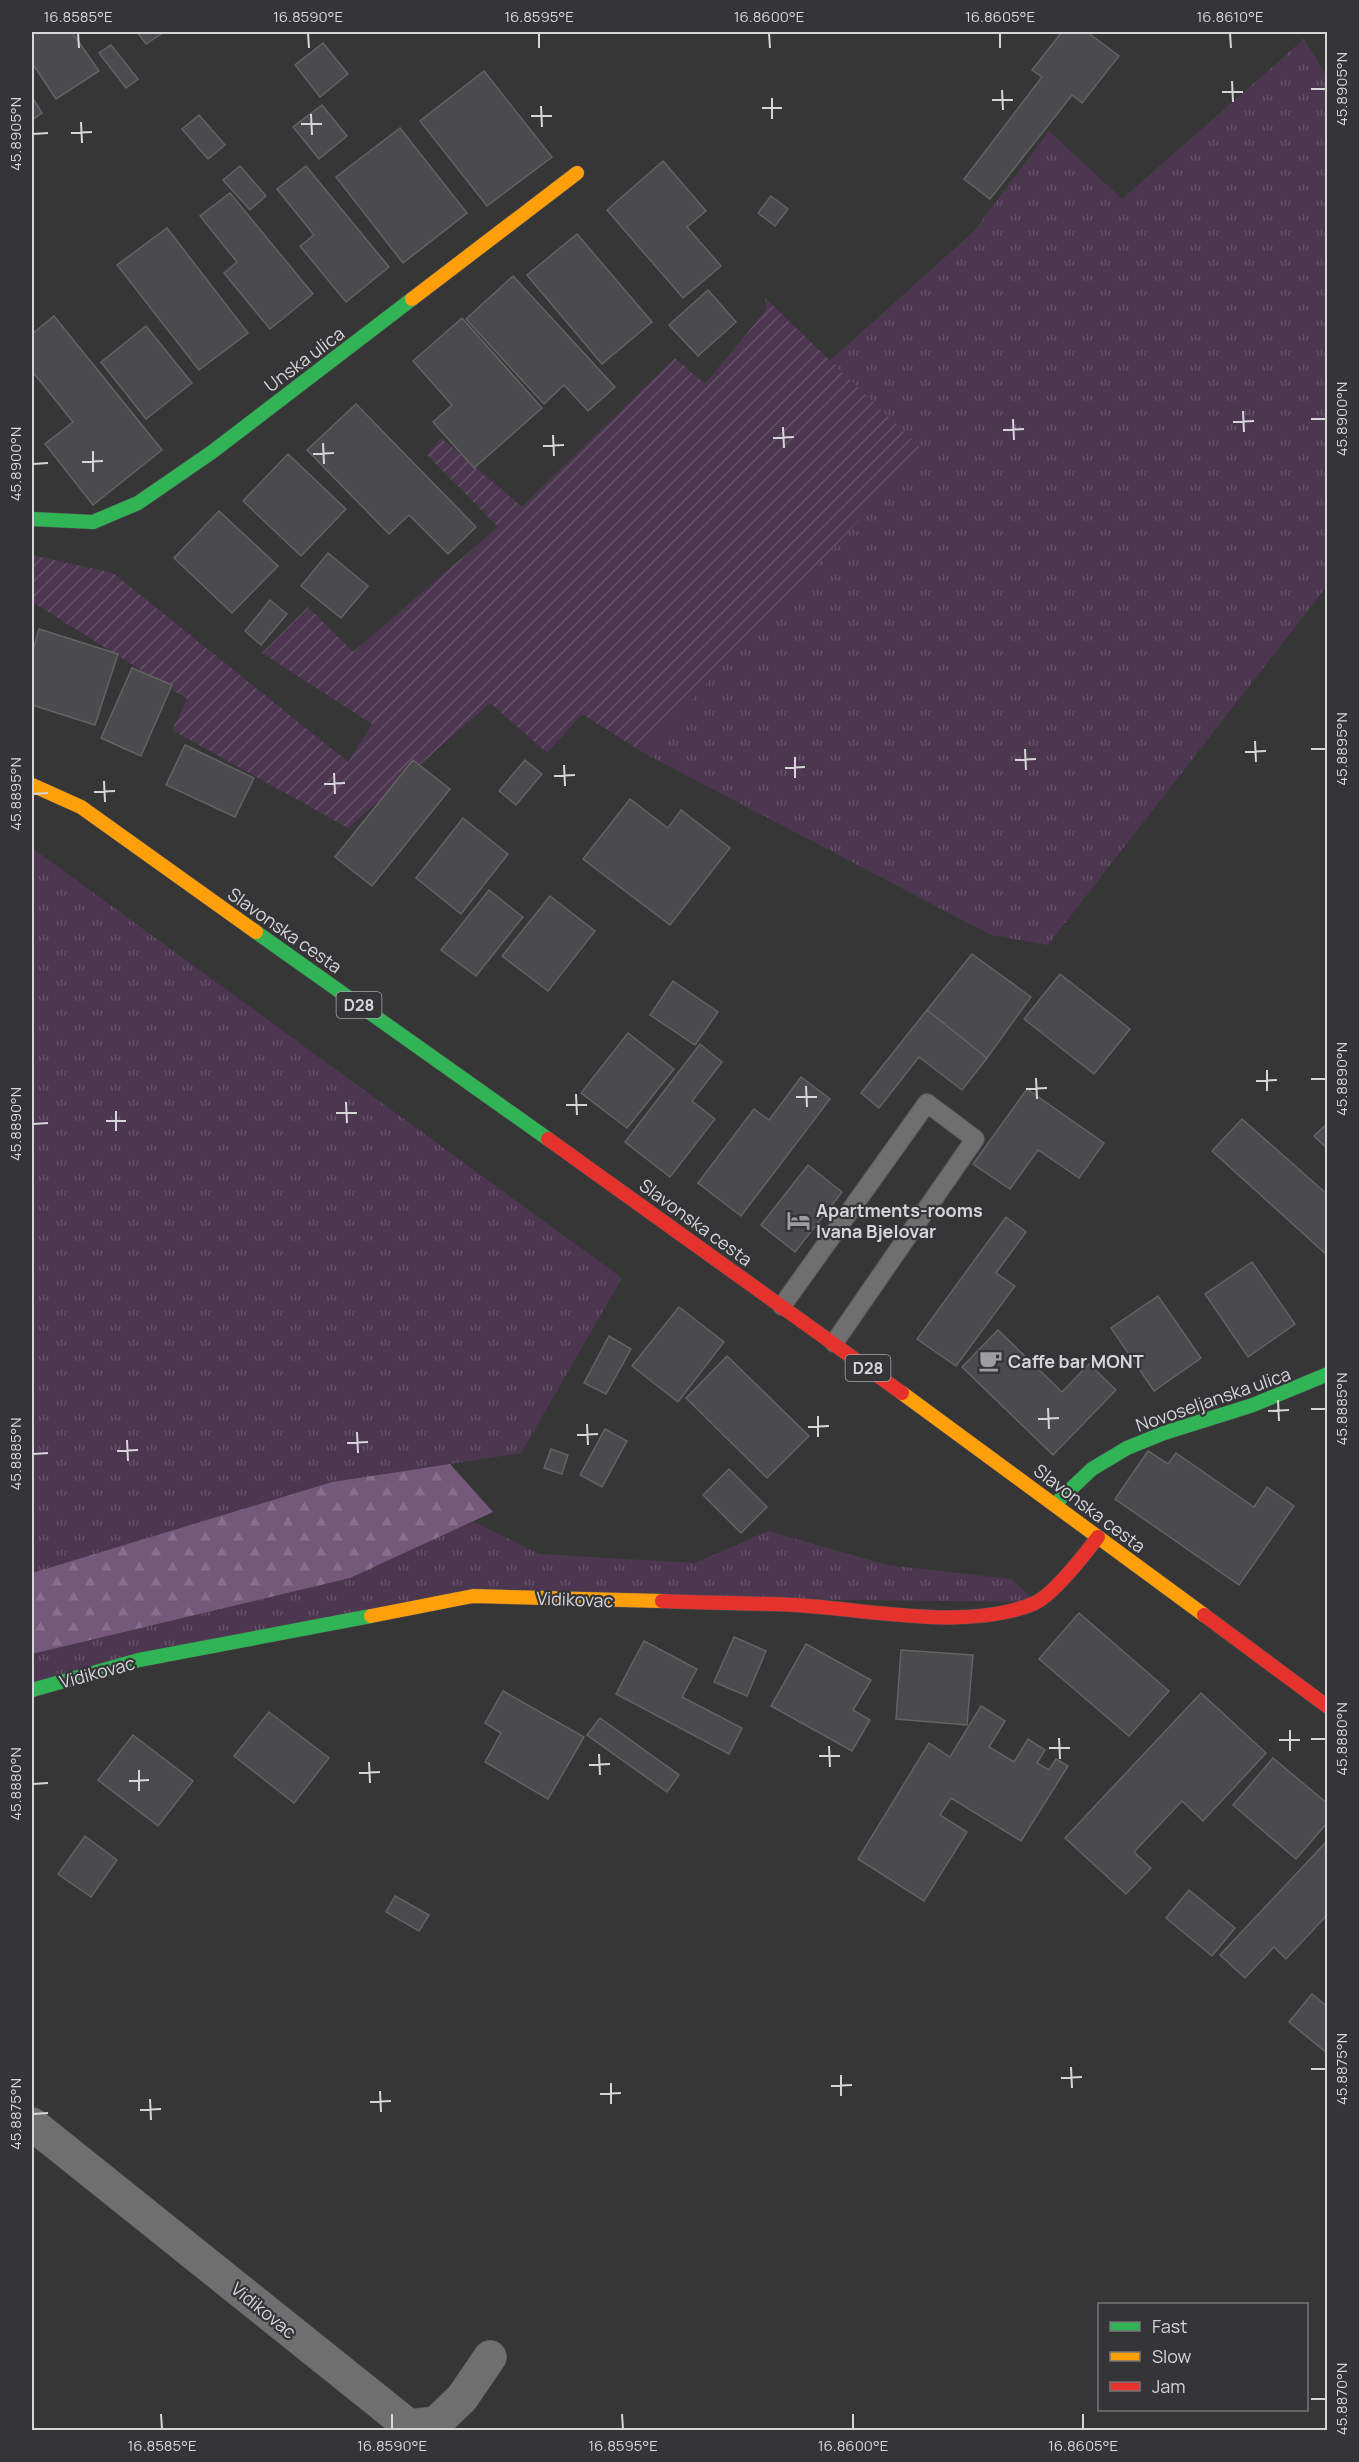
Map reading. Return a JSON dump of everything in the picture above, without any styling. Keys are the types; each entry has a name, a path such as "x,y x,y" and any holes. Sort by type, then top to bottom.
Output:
{"main road":[{"name":"Unska ulica","path":"32,519 93,522 138,503 212,452 577,173"},
{"name":"Slavonska cesta","path":"32,785 81,807 783,1306 1328,1707"},
{"name":"Novoseljanska ulica","path":"1055,1504 1093,1469 1135,1444 1170,1430 1298,1388 1328,1374"},
{"name":"Vidikovac","path":"32,1690 140,1660 473,1596 795,1605 937,1617 997,1614 1037,1602 1072,1570 1098,1537"}],"street":[{"name":"Vidikovac","path":"32,2124 409,2426 436,2423 462,2398 490,2357"}],"lane":[{"path":"783,1306 927,1102 975,1138 834,1343"}],"green space":[{"path":"1304,39 1328,78 1327,586 1048,945 991,935 642,752 924,451 823,367 974,231 1049,131 1122,199"},
{"path":"765,298 924,451 642,752 582,714 547,753 490,703 348,828 172,730 187,699 34,603 32,609 32,555 113,573 348,762 372,724 262,653 308,607 353,652 498,527 427,455 441,438 522,507 675,358 705,384 766,310"},
{"path":"32,848 622,1278 521,1453 332,1482 32,1573"},
{"path":"450,1464 493,1512 350,1578 32,1654 32,1573 332,1482"},
{"path":"473,1521 539,1554 695,1563 768,1531 887,1565 1011,1579 1037,1602 473,1596 32,1690 32,1654 350,1578"}],"building":[{"path":"32,32 72,32 99,71 56,99 32,63"},
{"path":"137,32 164,32 146,44"},
{"path":"1062,32 1087,32 1119,56 1082,103 1072,95 990,199 964,179 1042,77 1032,70"},
{"path":"323,43 348,74 320,97 295,65"},
{"path":"111,45 138,79 126,88 99,53"},
{"path":"484,71 552,157 487,206 420,121"},
{"path":"32,97 42,113 32,120"},
{"path":"322,105 347,136 319,159 293,127"},
{"path":"199,115 225,145 208,159 182,129"},
{"path":"400,128 467,213 403,263 336,177"},
{"path":"663,161 706,211 687,227 721,266 683,298 607,210"},
{"path":"240,166 266,196 250,210 223,180"},
{"path":"306,166 389,267 346,302 300,246 314,235 277,189"},
{"path":"230,193 313,294 270,329 224,273 237,262 200,216"},
{"path":"771,196 788,209 775,226 758,213"},
{"path":"167,228 248,333 199,370 117,265"},
{"path":"577,234 652,322 602,364 527,275"},
{"path":"513,276 615,387 588,411 564,385 544,404 466,319"},
{"path":"708,290 736,322 698,356 669,325"},
{"path":"54,316 162,450 93,505 45,444 73,422 32,371 32,334"},
{"path":"462,318 542,408 474,468 433,422 452,405 413,361"},
{"path":"146,326 192,383 146,419 101,362"},
{"path":"356,404 476,527 448,554 409,515 389,534 307,450"},
{"path":"288,454 346,509 301,556 243,501"},
{"path":"219,511 278,566 232,613 174,558"},
{"path":"328,553 368,586 341,618 301,586"},
{"path":"270,600 287,614 261,645 245,631"},
{"path":"39,629 118,654 95,725 32,705 32,654"},
{"path":"132,668 172,685 141,756 101,738"},
{"path":"185,745 254,778 235,817 166,785"},
{"path":"413,760 450,789 372,886 335,857"},
{"path":"525,760 542,774 516,805 499,791"},
{"path":"630,799 668,828 681,810 730,848 670,925 583,859"},
{"path":"463,818 508,854 461,914 416,878"},
{"path":"489,890 523,917 476,976 441,950"},
{"path":"550,896 595,931 548,991 502,956"},
{"path":"972,954 1031,997 987,1058 927,1010"},
{"path":"1060,974 1130,1029 1094,1074 1024,1019"},
{"path":"673,981 718,1012 695,1045 650,1015"},
{"path":"927,1010 987,1058 962,1090 919,1057 879,1108 861,1093"},
{"path":"628,1033 674,1069 627,1128 581,1093"},
{"path":"700,1044 722,1062 692,1101 715,1119 670,1177 625,1142"},
{"path":"801,1077 830,1099 741,1216 698,1183 754,1109 769,1120"},
{"path":"1027,1089 1104,1143 1079,1178 1038,1150 1010,1189 973,1164"},
{"path":"1242,1119 1328,1195 1327,1255 1212,1151"},
{"path":"1328,1123 1328,1149 1314,1136"},
{"path":"808,1165 842,1192 795,1252 761,1225"},
{"path":"1006,1217 1026,1232 996,1273 1015,1286 956,1366 917,1339"},
{"path":"1252,1262 1295,1324 1248,1357 1205,1294"},
{"path":"1158,1296 1201,1358 1154,1391 1111,1328"},
{"path":"679,1307 724,1342 678,1402 632,1366"},
{"path":"998,1330 1062,1392 1089,1364 1116,1390 1053,1455 962,1367"},
{"path":"609,1336 631,1349 606,1394 584,1383"},
{"path":"727,1356 809,1436 767,1478 686,1398"},
{"path":"605,1429 627,1441 602,1487 580,1475"},
{"path":"551,1449 568,1455 562,1474 544,1468"},
{"path":"1148,1451 1168,1464 1176,1453 1254,1507 1267,1487 1294,1506 1239,1585 1115,1499"},
{"path":"729,1469 767,1507 741,1533 703,1495"},
{"path":"1079,1613 1169,1691 1129,1736 1039,1659"},
{"path":"734,1637 766,1651 747,1696 714,1682"},
{"path":"644,1641 697,1669 682,1697 742,1728 729,1754 616,1694"},
{"path":"806,1644 871,1680 853,1710 870,1720 852,1751 771,1706"},
{"path":"901,1650 973,1655 967,1725 896,1719"},
{"path":"503,1691 584,1737 548,1799 485,1762 501,1733 485,1723"},
{"path":"1201,1693 1266,1753 1203,1821 1182,1801 1134,1852 1151,1868 1126,1894 1065,1838"},
{"path":"981,1706 1005,1721 989,1747 1014,1762 1028,1739 1045,1750 1037,1763 1049,1770 1056,1759 1068,1766 1021,1841 951,1798 940,1815 967,1832 924,1901 858,1859 929,1743 950,1757"},
{"path":"269,1712 329,1758 294,1803 234,1756"},
{"path":"600,1718 679,1775 667,1792 587,1735"},
{"path":"133,1735 193,1781 158,1826 98,1780"},
{"path":"1273,1758 1328,1804 1328,1822 1296,1859 1233,1805"},
{"path":"85,1836 117,1860 91,1897 58,1874"},
{"path":"1328,1840 1328,1914 1286,1959 1274,1947 1245,1978 1220,1955"},
{"path":"1189,1890 1235,1928 1212,1956 1166,1918"},
{"path":"395,1896 429,1915 419,1931 386,1912"},
{"path":"1312,1994 1328,2007 1328,2054 1289,2022"}],"traffic: fast":[{"path":"32,519 93,522 138,503 212,452 412,299"},
{"path":"256,932 548,1139"},
{"path":"1055,1504 1092,1469 1127,1448 1164,1433 1253,1405 1328,1374"},
{"path":"32,1690 139,1660 371,1616"}],"traffic: slow":[{"path":"412,299 577,173"},
{"path":"32,785 81,807 256,932"},
{"path":"902,1393 1204,1615"},
{"path":"371,1616 473,1596 662,1601"}],"traffic: jam":[{"path":"548,1139 902,1393"},
{"path":"662,1601 795,1605 917,1616 979,1616 1008,1612 1043,1598 1069,1573 1098,1537"},
{"path":"1204,1615 1328,1707"}],"place":[{"name":"Apartments-rooms Ivana Bjelovar","path":"798,1220"},
{"name":"Caffe bar MONT","path":"990,1361"}]}
